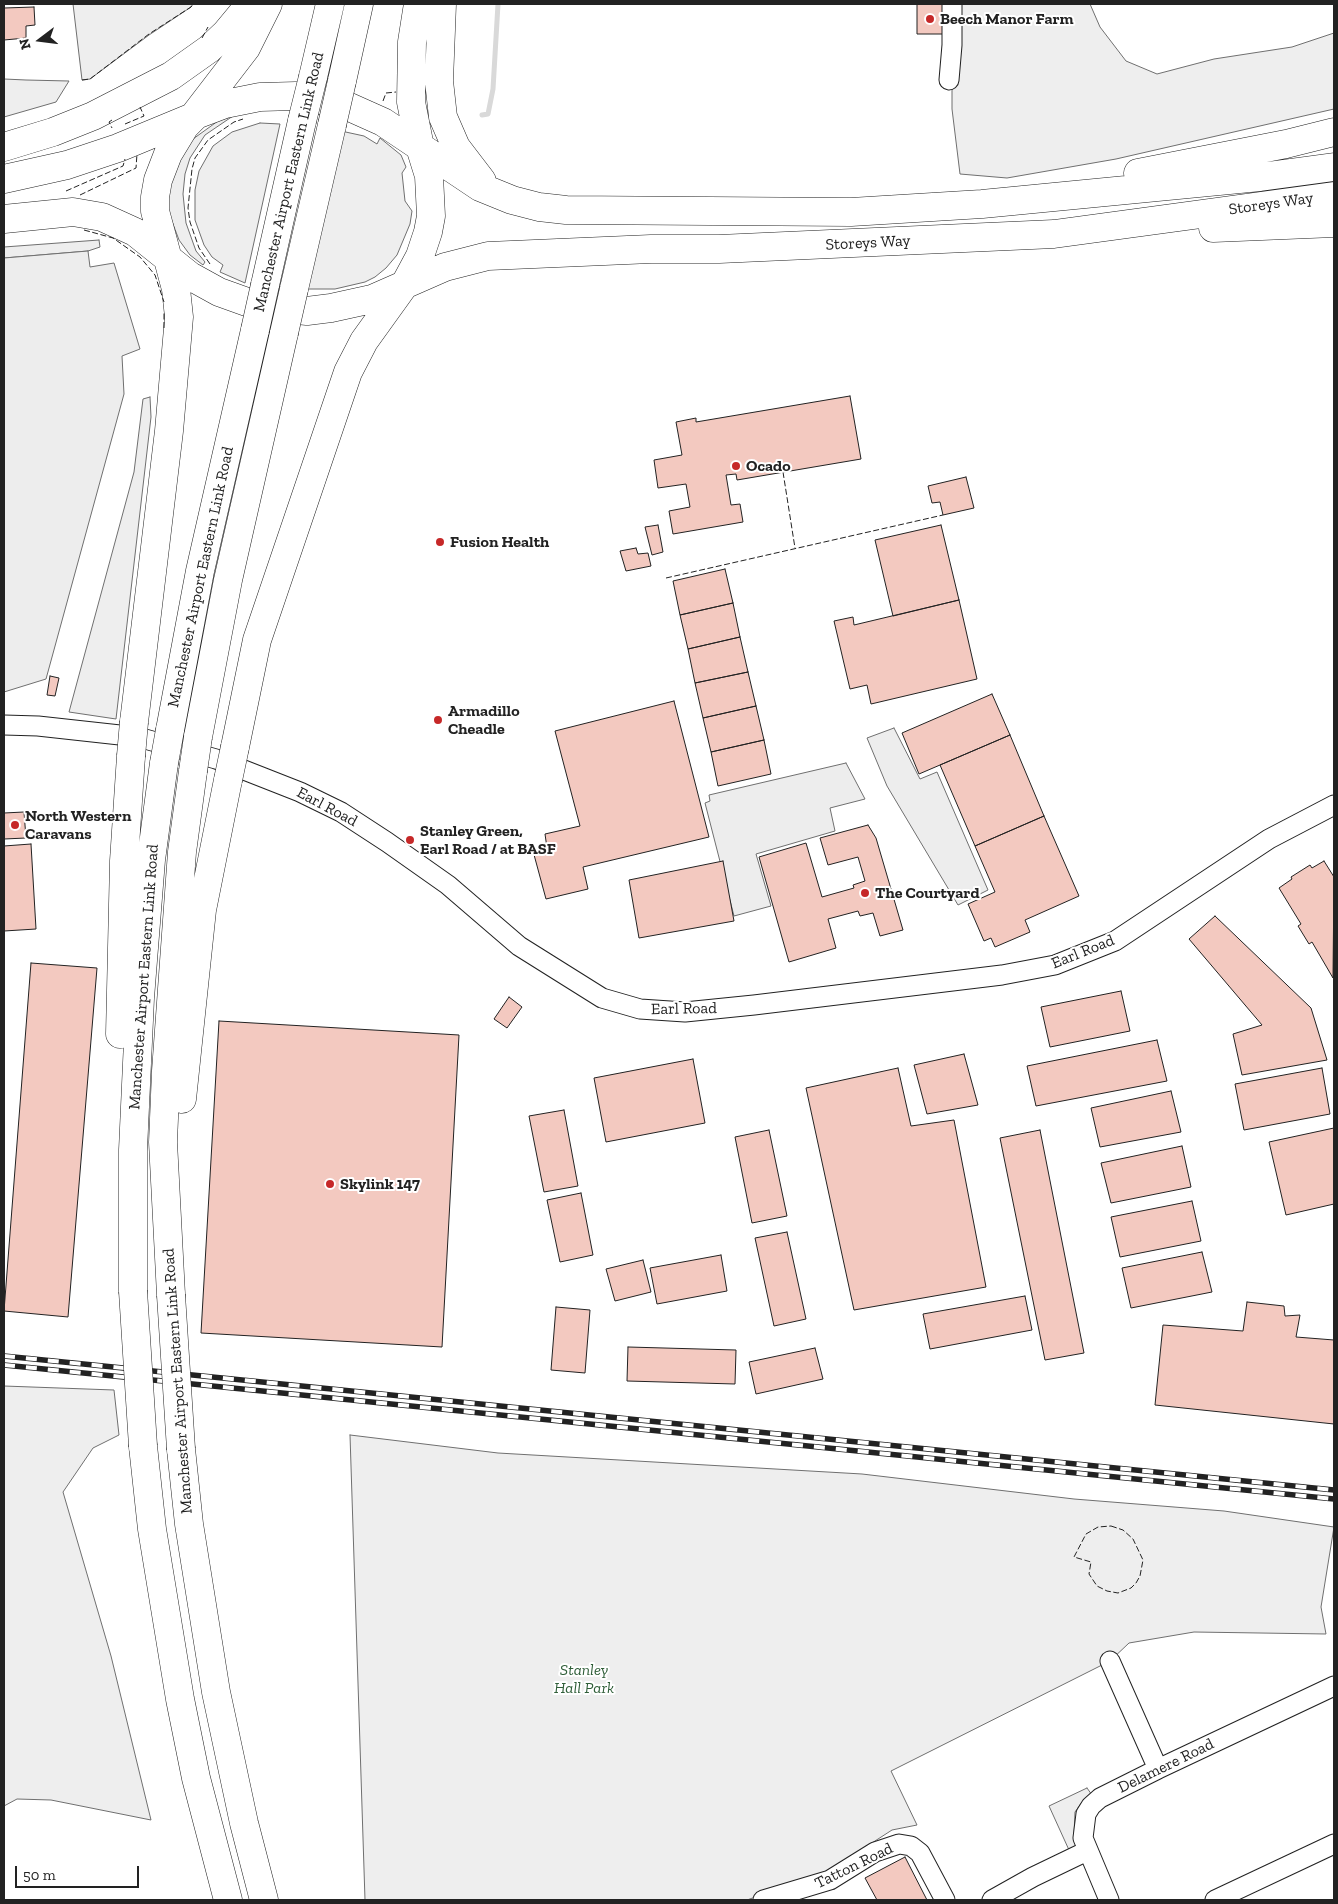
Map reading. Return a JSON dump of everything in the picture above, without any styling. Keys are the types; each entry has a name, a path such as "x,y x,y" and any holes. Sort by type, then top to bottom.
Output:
{"highway":[{"path":"4,146 52,132 93,116 171,76 216,42 250,4"},
{"path":"132,1282 120,1022 124,861 134,722 169,431 179,317 170,260 156,211 158,180 172,146 246,48 268,4"},
{"name":"Manchester Airport Eastern Link Road","path":"228,1900 196,1778 180,1699 154,1539 143,1446 132,1282 135,1088 143,940 164,763 200,571 330,4"},
{"name":"Manchester Airport Eastern Link Road","path":"264,1900 235,1784 216,1692 189,1524 181,1449 165,1215 163,1142 166,1071 182,852 198,737 228,580 359,4"},
{"path":"171,1286 178,1144 202,910 257,640 348,372 364,341 405,284 425,244 431,216 429,176 420,148 411,91 412,42 418,4"},
{"path":"442,4 439,81 443,117 456,147 493,193"},
{"name":"Storeys Way","path":"4,179 66,165 118,148 242,99 296,96 322,100 362,112 390,126 465,179 493,193 539,207 566,210 851,212 982,204 1260,177 1334,167"},
{"path":"982,204 1286,144 1334,132"},
{"name":"Storeys Way","path":"4,219 73,212 102,217 135,232 196,280 219,292 258,306 281,310 307,311 356,304 465,261 510,254 719,249 1054,234 1334,196"},
{"path":"1054,234 1334,223"}],"street":[{"path":"949,80 952,45 952,4"},
{"name":"Earl Road","path":"4,725 38,726 138,737 216,759 300,792 341,812 388,842 448,885 520,946 602,998 640,1009 685,1012 1002,975 1055,965 1114,941 1269,839 1334,805"},
{"path":"1110,1661 1158,1769"},
{"name":"Delamere Road","path":"1109,1900 1087,1851 1083,1826 1086,1814 1091,1806 1100,1798 1158,1769 1334,1686"},
{"name":"Tatton Road","path":"763,1900 830,1880 875,1852 900,1844 911,1846 920,1853 945,1900"},
{"path":"1216,1900 1333,1847"},
{"path":"992,1900 1033,1877 1087,1851"}],"green space":[{"path":"73,4 193,4 90,79 82,80"},
{"path":"952,4 1090,4 1100,27 1126,61 1157,74 1214,59 1292,47 1334,33 1334,109 1116,159 1007,178 960,174 952,109"},
{"path":"4,79 69,81 56,102 4,117"},
{"path":"233,116 205,135 190,158 185,174 183,194 186,223 196,251 205,262 203,265 190,255 179,240 167,208 167,193 177,163 193,139 218,121"},
{"path":"260,123 280,124 245,283 220,272 223,265 212,257 204,245 195,220 195,190 199,171 213,146 232,132"},
{"path":"341,131 364,136 377,144 380,138 401,155 406,167 402,173 405,201 412,211 410,224 397,255 375,277 365,282 335,289 307,289"},
{"path":"99,240 100,247 88,251 4,258 4,247"},
{"path":"150,397 151,417 116,719 69,712 134,472 143,399"},
{"path":"4,1386 114,1390 119,1435 93,1448 63,1492 111,1656 151,1820 51,1800 17,1799 4,1806"},
{"name":"Stanley Hall Park","path":"350,1435 498,1453 862,1474 1074,1499 1224,1511 1334,1527 1321,1607 1326,1634 1194,1632 1129,1643 1110,1661 891,1771 917,1825 892,1830 830,1870 747,1900 365,1900"},
{"path":"1087,1788 1092,1795 1082,1802 1075,1812 1074,1834 1077,1846 1069,1850 1049,1806"}],"shaded area":[{"path":"88,251 90,267 114,263 140,349 122,356 124,394 46,679 4,692 4,258"},
{"path":"894,728 920,779 937,772 988,890 958,905 887,786 867,738"},
{"path":"846,763 865,799 830,808 835,831 756,854 771,906 734,916 705,803 710,801 709,795"}],"building":[{"name":"Beech Manor Farm","path":"917,4 944,4 944,34 917,34"},
{"path":"34,7 35,25 26,26 26,38 4,40 4,8"},
{"name":"Ocado","path":"850,396 861,459 737,480 736,474 726,475 731,505 740,504 743,522 673,534 669,511 690,507 686,484 658,488 654,460 682,455 676,422 696,418 696,422"},
{"path":"966,477 974,508 943,515 940,502 932,503 928,486"},
{"path":"658,525 663,552 652,555 645,527"},
{"path":"941,525 959,600 893,616 875,540"},
{"path":"636,548 638,554 648,553 651,566 626,571 620,551"},
{"path":"725,569 733,603 680,615 673,581"},
{"path":"959,600 977,679 871,704 867,685 850,689 834,621 853,617 854,625"},
{"path":"733,603 740,637 688,649 680,615"},
{"path":"740,637 748,672 695,683 688,649"},
{"path":"748,672 756,706 703,718 695,683"},
{"path":"50,676 59,678 55,696 47,695"},
{"path":"992,694 1010,735 919,774 902,733"},
{"path":"674,701 709,837 583,867 588,889 546,899 533,851 547,848 545,834 580,826 555,731"},
{"path":"756,706 764,740 711,752 703,718"},
{"path":"1010,735 1044,816 975,846 940,765"},
{"path":"764,740 771,774 718,786 711,752"},
{"name":"North Western Caravans","path":"24,812 26,838 4,839 4,813"},
{"path":"1044,816 1079,896 1025,920 1030,932 995,947 991,938 984,941 968,904 995,892 975,846"},
{"name":"The Courtyard","path":"868,825 876,838 903,930 880,936 873,913 860,916 858,911 828,919 836,948 789,962 759,857 806,843 822,897 854,888 853,885 865,881 858,857 828,865 820,838"},
{"path":"31,844 36,929 4,931 4,846"},
{"path":"723,861 734,921 639,938 629,880"},
{"path":"1324,861 1334,877 1333,978 1312,942 1309,944 1298,926 1301,924 1279,888 1292,879 1291,877 1310,865 1312,868"},
{"path":"1215,916 1311,1008 1327,1060 1242,1075 1233,1034 1262,1025 1189,939"},
{"path":"31,963 97,968 68,1317 4,1311"},
{"path":"1121,991 1130,1031 1050,1047 1041,1007"},
{"path":"509,997 522,1007 507,1028 494,1019"},
{"name":"Skylink 147","path":"219,1021 459,1035 442,1347 201,1333"},
{"path":"1157,1040 1167,1081 1036,1106 1027,1066"},
{"path":"964,1054 978,1105 927,1114 914,1065"},
{"path":"693,1059 705,1123 606,1142 594,1078"},
{"path":"898,1068 911,1126 954,1120 986,1287 854,1310 806,1088"},
{"path":"1322,1068 1330,1114 1244,1130 1235,1084"},
{"path":"1171,1091 1181,1132 1100,1147 1091,1108"},
{"path":"564,1110 578,1186 544,1192 529,1116"},
{"path":"1334,1128 1334,1204 1286,1215 1269,1142"},
{"path":"769,1130 787,1216 752,1223 735,1137"},
{"path":"1040,1130 1084,1353 1045,1360 1000,1138"},
{"path":"1182,1146 1191,1187 1111,1203 1101,1163"},
{"path":"581,1193 593,1255 560,1262 547,1200"},
{"path":"1192,1201 1201,1241 1120,1257 1111,1217"},
{"path":"787,1232 806,1319 774,1326 755,1238"},
{"path":"1202,1252 1212,1292 1131,1308 1122,1268"},
{"path":"721,1255 727,1291 657,1304 650,1268"},
{"path":"643,1260 651,1292 615,1301 606,1269"},
{"path":"1025,1296 1032,1330 930,1349 923,1314"},
{"path":"1247,1302 1284,1306 1285,1316 1300,1315 1296,1337 1334,1340 1334,1424 1155,1405 1163,1325 1243,1331"},
{"path":"556,1307 590,1310 585,1373 551,1370"},
{"path":"628,1347 736,1350 735,1384 627,1381"},
{"path":"815,1348 823,1379 756,1394 749,1362"},
{"path":"905,1857 927,1900 877,1900 865,1878"}],"waterway":[{"path":"482,115 488,114 493,89 498,4"}],"railway":[{"path":"4,1356 1334,1490"},
{"path":"4,1365 1334,1499"}],"fence":[{"path":"82,80 90,79 149,34 193,4"},
{"path":"202,38 208,27"},
{"path":"383,101 386,93 396,92"},
{"path":"125,124 144,116 140,107"},
{"path":"210,264 199,248 190,222 188,208 192,169 195,158 208,140 234,122 243,119"},
{"path":"112,120 109,122 112,128"},
{"path":"80,195 136,168 137,154"},
{"path":"66,191 123,166 125,159"},
{"path":"84,230 113,238 140,257 155,275 164,302"},
{"path":"164,312 164,328"},
{"path":"783,472 795,548"},
{"path":"666,578 943,515"},
{"path":"1111,1526 1123,1530 1133,1539 1143,1560 1140,1576 1136,1583 1131,1588 1118,1593 1107,1591 1097,1586 1089,1574 1091,1562 1074,1557 1086,1534 1098,1527 1111,1526"}],"place":[{"name":"Beech Manor Farm","path":"930,19"},
{"name":"Ocado","path":"736,466"},
{"name":"Fusion Health","path":"440,542"},
{"name":"Armadillo Cheadle","path":"438,720"},
{"name":"North Western Caravans","path":"15,825"},
{"name":"Stanley Green, Earl Road / at BASF","path":"410,840"},
{"name":"The Courtyard","path":"865,893"},
{"name":"Skylink 147","path":"330,1184"}]}
